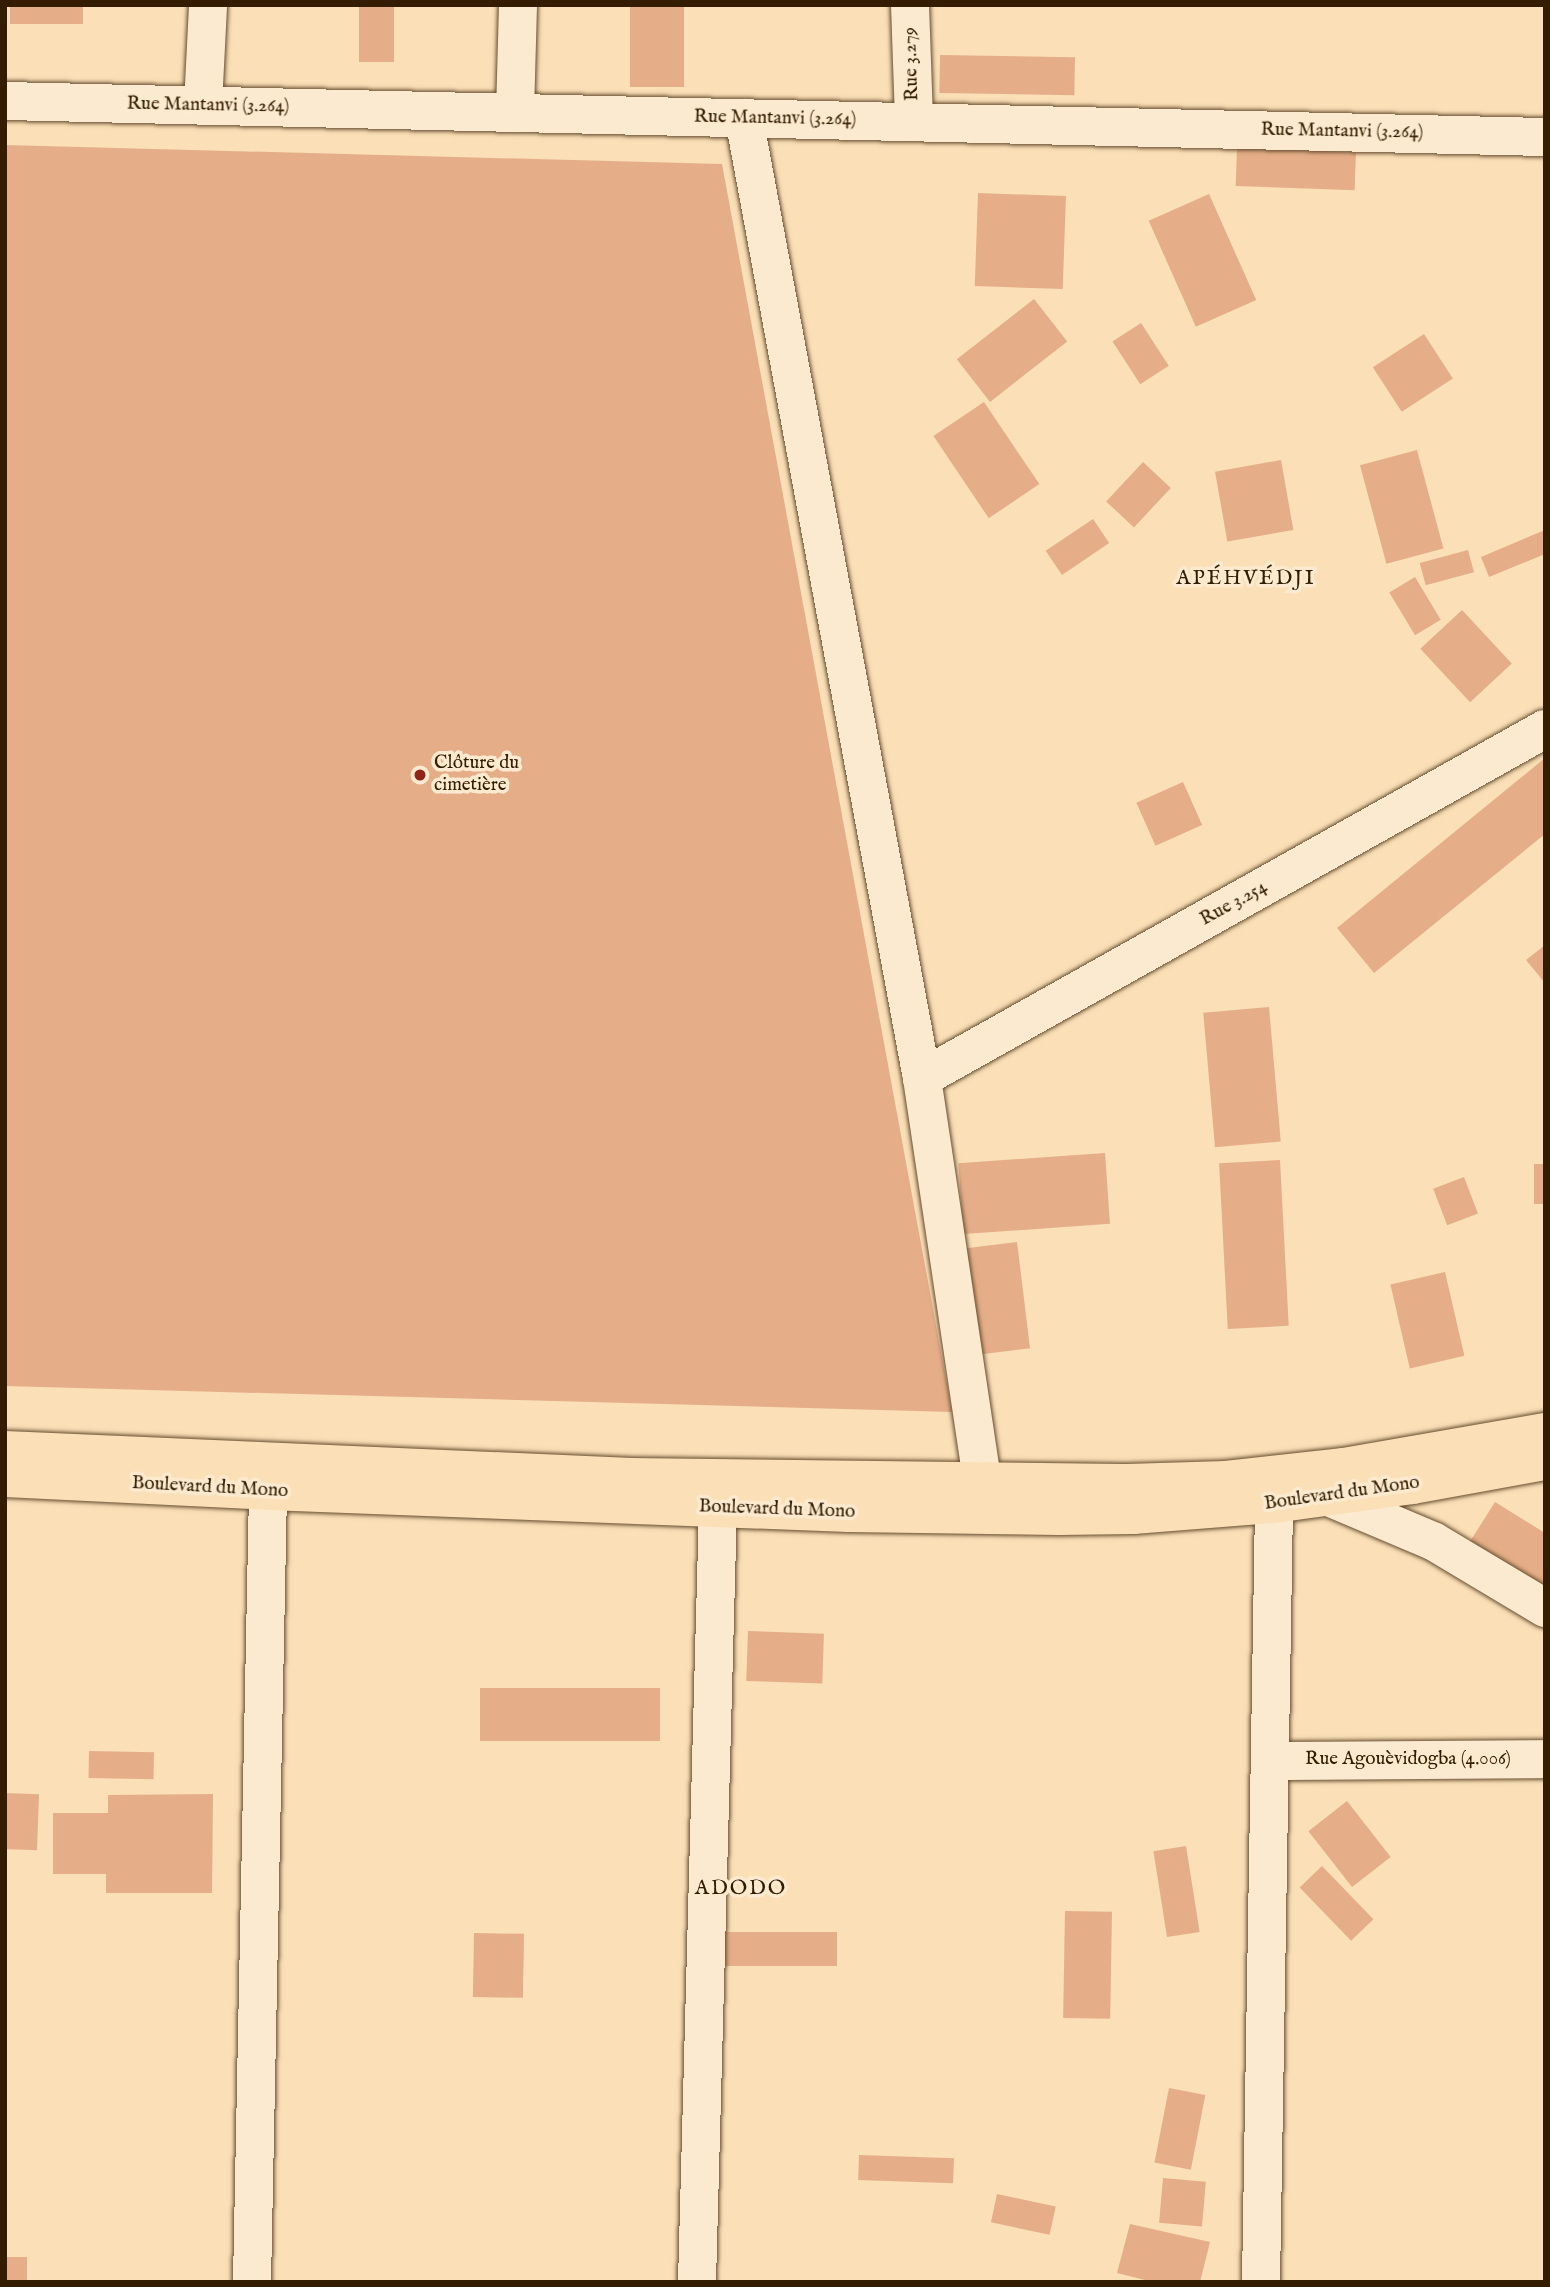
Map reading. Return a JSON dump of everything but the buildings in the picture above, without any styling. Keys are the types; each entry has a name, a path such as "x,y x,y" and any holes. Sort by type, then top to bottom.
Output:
{"main road":[{"name":"Boulevard du Mono","path":"5,1450 631,1477 1126,1483 1226,1479 1344,1468 1545,1432"},
{"name":"Boulevard du Mono","path":"5,1478 718,1508 1059,1516 1133,1515 1331,1498 1545,1461"}],"street":[{"path":"203,106 208,5"},
{"path":"515,113 518,5"},
{"name":"Rue 3.279","path":"910,5 914,122"},
{"name":"Rue Mantanvi (3.264)","path":"5,101 1545,136"},
{"path":"744,118 922,1078 982,1480"},
{"name":"Rue 3.254","path":"922,1078 1545,729"},
{"path":"252,2282 268,1491"},
{"path":"1331,1498 1433,1541 1545,1608"},
{"path":"1261,2282 1274,1504"},
{"path":"697,2282 718,1508"},
{"name":"Rue Agouèvidogba (4.006)","path":"1271,1761 1545,1759"}],"place":[{"name":"Clôture du cimetière","path":"420,775"}],"district":[{"name":"APÉHVÉDJI","path":"1246,579"},
{"name":"ADODO","path":"741,1889"}]}
